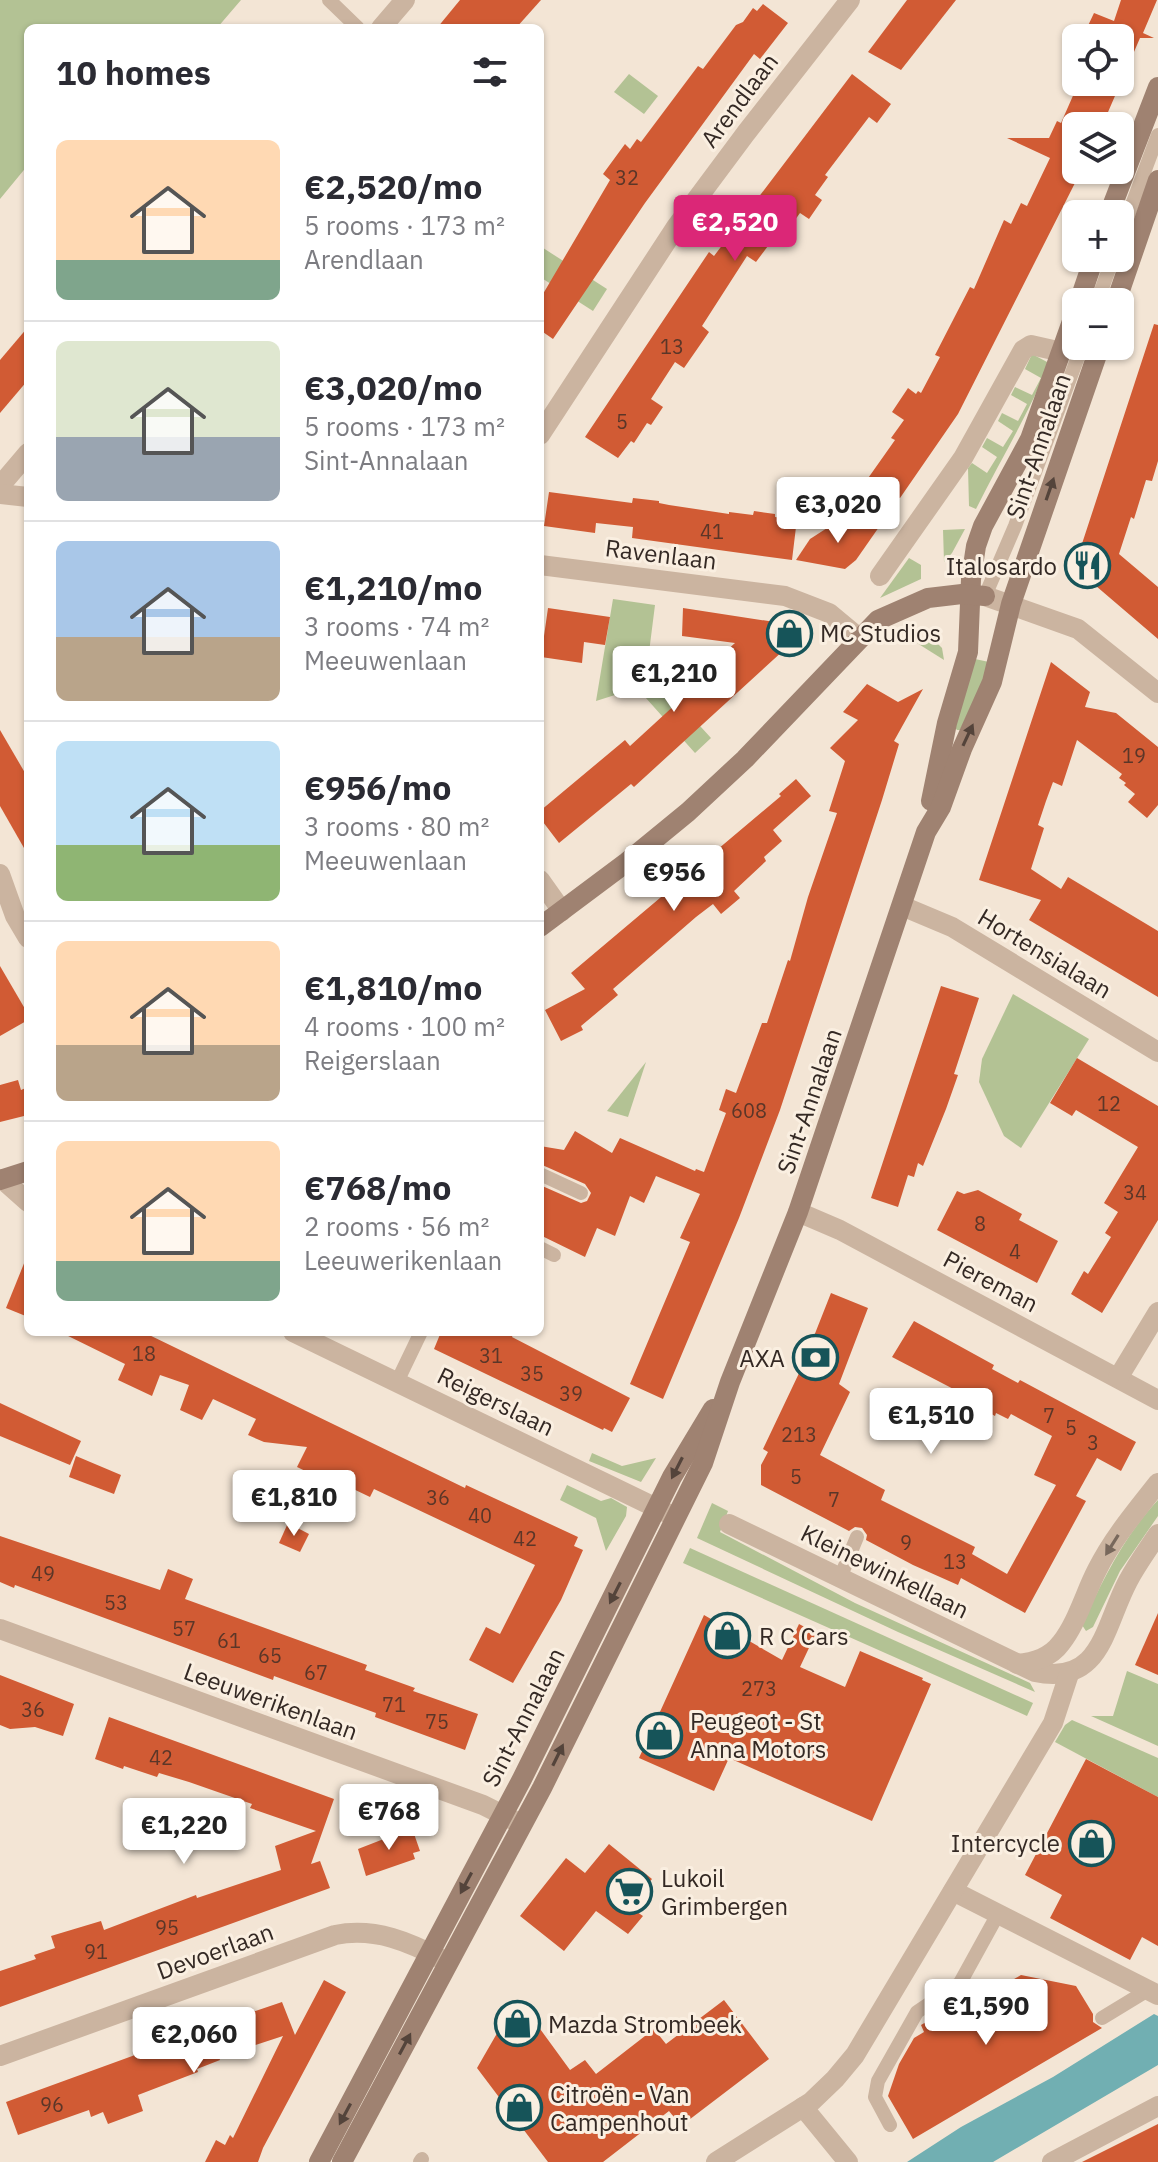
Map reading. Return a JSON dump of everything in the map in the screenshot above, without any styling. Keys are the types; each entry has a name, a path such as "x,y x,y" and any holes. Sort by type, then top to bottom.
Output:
{"main road":[{"path":"1114,200 1158,87"},
{"path":"1121,288 1158,180"},
{"name":"Sint-Annalaan","path":"343,2162 522,1824 710,1445 730,1382 798,1212 926,832 947,723 968,652 978,595 973,562 982,530 1030,439 1062,352"},
{"name":"Sint-Annalaan","path":"926,832 941,807 962,749 992,682 1011,604 1095,360"},
{"path":"544,924 698,803 799,704 878,620 928,598 978,595"},
{"path":"1,1179 24,1172"},
{"name":"Sint-Annalaan","path":"319,2162 503,1815 687,1448 730,1382"}],"street":[{"path":"384,24 405,0"},
{"name":"Arendlaan","path":"544,429 676,227 850,0"},
{"name":"Sint-Annalaan","path":"880,576 963,458 1023,350 1031,345 1062,352"},
{"path":"0,486 24,458"},
{"path":"0,494 24,497"},
{"name":"Ravenlaan","path":"544,566 785,596 829,613 859,638"},
{"path":"978,595 1078,629 1158,693"},
{"path":"0,874 15,916 24,931"},
{"path":"544,886 562,911"},
{"name":"Hortensialaan","path":"902,906 952,927 1158,1052"},
{"path":"1,1179 24,1199"},
{"name":"Piereman","path":"798,1212 831,1225 1158,1400"},
{"path":"1118,1378 1158,1312"},
{"name":"Reigerslaan","path":"301,1336 676,1518"},
{"path":"1017,1664 1035,1662 1062,1643 1098,1567 1115,1539 1158,1483"},
{"name":"Kleinewinkellaan","path":"729,1524 1035,1672 1052,1676 1069,1674"},
{"path":"716,2162 803,2107 835,2079 855,2055 1053,1723 1069,1674 1084,1666 1096,1654 1128,1581 1158,1534"},
{"name":"Leeuwerikenlaan","path":"0,1629 522,1824"},
{"path":"953,1891 1153,1992"},
{"name":"Devoerlaan","path":"0,2056 335,1935 351,1932 377,1934 408,1942 448,1962"},
{"path":"1052,2162 1158,2106"},
{"path":"803,2107 848,2162"}],"lane":[{"path":"329,0 354,24"},
{"path":"1134,200 1157,137"},
{"name":"Sint-Annalaan","path":"978,595 1027,496 1077,360"},
{"path":"544,1176 581,1193"},
{"path":"397,1382 419,1336"},
{"path":"840,1578 857,1537"},
{"path":"890,2125 875,2097 878,2081 917,2012 960,1983 998,1914"},
{"path":"1102,2018 1153,1992"}],"green space":[{"path":"0,0 241,0 220,24 24,24 24,170 0,199"},
{"path":"629,74 658,96 644,114 614,92"},
{"path":"544,249 607,289 593,311 544,280"},
{"path":"1032,354 1049,363 976,509 969,506 968,468 972,463 987,473 997,457 982,447 987,438 1003,447 1013,431 998,421 1002,413 1018,421 1027,404 1011,395 1015,387 1032,395 1041,378 1025,369"},
{"path":"965,529 952,553 944,562 943,530"},
{"path":"909,558 921,565 921,579 880,598"},
{"path":"613,599 655,605 645,684 659,681 711,738 695,753 637,688 596,701"},
{"path":"909,638 937,643 942,648 944,660"},
{"path":"975,659 989,662 986,674 960,730 957,730 954,727"},
{"path":"1013,994 1089,1039 1021,1148 1004,1136 979,1082 982,1059"},
{"path":"646,1062 628,1117 607,1111"},
{"path":"592,1453 622,1466 656,1458 641,1482 589,1461"},
{"path":"567,1485 601,1501 611,1498 627,1507 626,1516 606,1551 596,1518 560,1500"},
{"path":"1158,1500 1158,1516 1120,1571 1093,1627 1086,1631 1082,1625 1106,1576 1124,1544"},
{"path":"712,1503 728,1511 720,1532 855,1603 1030,1683 1035,1692 697,1538"},
{"path":"690,1548 1033,1703 1027,1716 683,1563"},
{"path":"1127,1671 1158,1684 1158,1746 1091,1716 1113,1716"},
{"path":"1072,1720 1158,1758 1158,1797 1055,1742 1065,1725"}],"water":[{"path":"1154,2014 1158,2016 1158,2065 993,2162 907,2162 961,2127 1053,2077"}],"building":[{"path":"460,0 541,0 520,24 440,24"},
{"path":"907,0 956,0 901,70 868,52"},
{"path":"1121,0 1157,0 1143,33 1154,38 1140,38 1134,52 1134,24 1089,24 1094,13 1114,21"},
{"path":"763,4 788,23 760,59 754,54 645,203 553,339 544,333 544,292 610,180 603,174 625,144 630,149 637,139 641,142 698,66 703,69 736,25 743,22 753,8 757,11"},
{"path":"852,74 891,104 877,123 869,117 825,175 828,177 815,195 822,200 809,219 800,213 787,231 782,227 756,262 747,256 702,326 709,332 684,368 675,362 651,399 663,407 651,425 647,423 634,443 631,441 618,458 585,437 709,252 714,256"},
{"path":"1073,96 1115,96 1108,112 1066,112"},
{"path":"1057,121 1062,121 1062,184 1074,184 1066,200 1062,200 1062,209 958,414 900,498 859,491 895,440 891,438 904,420 892,412 908,388 916,394 918,391 921,393 940,357 935,355 970,287 974,289 1004,220 1011,224 1021,203 1027,206 1050,158 1007,138 1049,138"},
{"path":"1154,324 1158,325 1158,461 1152,481 1146,480 1119,554 1158,587 1158,639 1082,574 1077,559"},
{"path":"24,332 24,385 0,413 0,360"},
{"path":"549,492 632,503 633,498 659,501 729,514 753,515 754,511 775,514 775,517 792,519 791,527 796,527 792,560 632,538 633,527 596,523 595,533 544,526"},
{"path":"838,521 879,527 856,560 845,569 796,560 810,539"},
{"path":"548,608 610,617 605,645 584,642 582,663 544,657"},
{"path":"683,608 794,625 796,639 634,787 631,784 559,843 544,823 544,808 625,740 630,746 678,702 675,698 691,682 735,643 682,636"},
{"path":"1051,662 1090,692 1085,707 1116,713 1158,747 1158,805 1147,818 1128,802 1135,794 1119,778 1122,774 1077,740 1062,786 1053,782 1046,801 1038,825 1044,828 1031,869 1061,889 1068,877 1158,931 1158,997 1029,920 1041,900 979,880"},
{"path":"867,684 898,702 923,689 894,741 899,744 882,800 780,1110 739,1218 663,1399 630,1384 690,1242 680,1238 700,1194 656,1176 644,1203 630,1196 615,1236 597,1228 585,1257 544,1237 544,1187 581,1203 587,1201 591,1193 585,1184 544,1166 544,1147 564,1150 575,1131 612,1153 620,1138 695,1171 704,1172 726,1113 719,1110 726,1089 736,1093 762,1023 767,1023 837,813 829,811 845,761 830,748 858,720 843,712"},
{"path":"0,730 24,771 24,848 0,806"},
{"path":"796,779 811,796 773,830 782,841 734,891 740,898 721,914 713,904 696,917 613,989 618,995 581,1026 583,1030 561,1041 545,1010 585,989 571,973 781,796 779,794"},
{"path":"0,966 24,1007 24,1022 0,1036"},
{"path":"941,986 979,998 946,1109 923,1166 918,1163 914,1177 908,1175 898,1207 871,1198"},
{"path":"1077,1058 1158,1106 1158,1220 1102,1313 1071,1294 1084,1271 1088,1274 1111,1237 1105,1233 1118,1212 1104,1203 1138,1147 1076,1110 1072,1116 1050,1103"},
{"path":"18,1080 21,1090 24,1089 24,1116 0,1122 0,1085"},
{"path":"978,1190 1022,1214 1019,1220 1058,1241 1037,1283 937,1230 957,1191 964,1194"},
{"path":"24,1263 24,1315 6,1308"},
{"path":"831,1293 868,1308 839,1384 850,1392 820,1455 885,1490 881,1500 975,1547 972,1554 1007,1574 1056,1485 1034,1475 1052,1436 1011,1414 1008,1419 996,1413 995,1416 961,1397 963,1394 892,1357 914,1321 994,1365 992,1369 1018,1383 1020,1380 1136,1442 1121,1471 1097,1458 1076,1496 1086,1501 1025,1613 961,1578 958,1585 913,1565 866,1540 867,1535 862,1528 855,1527 849,1531 761,1485 761,1465 768,1452 763,1449 801,1369"},
{"path":"68,1336 151,1336 465,1488 466,1485 578,1537 574,1546 583,1550 561,1600 513,1683 469,1660 486,1627 500,1634 535,1565 374,1489 370,1497 324,1475 322,1479 297,1467 307,1447 264,1442 248,1435 256,1419 213,1399 202,1420 180,1410 189,1385 160,1375 152,1396 118,1380 125,1364"},
{"path":"439,1336 512,1336 630,1398 612,1432 603,1430 434,1349"},
{"path":"0,1403 81,1441 70,1465 0,1436"},
{"path":"76,1456 121,1475 114,1494 69,1477"},
{"path":"288,1523 309,1534 300,1552 279,1543"},
{"path":"0,1536 160,1590 168,1569 193,1579 185,1599 367,1665 365,1670 478,1714 465,1750 274,1676 273,1680 0,1582"},
{"path":"1158,1613 1158,1675 1135,1665"},
{"path":"704,1615 782,1660 799,1624 816,1633 800,1667 845,1687 860,1651 931,1684 872,1821 729,1758 714,1791 639,1758"},
{"path":"0,1675 74,1704 63,1736 35,1727 10,1729 0,1725"},
{"path":"109,1717 334,1799 311,1864 320,1861 330,1888 0,2007 0,1971 36,1959 34,1955 55,1948 51,1936 101,1921 104,1930 196,1895 197,1898 281,1870 275,1846 316,1831 189,1782 159,1773 157,1777 124,1766 123,1769 95,1759"},
{"name":"Intercycle","path":"1086,1759 1158,1797 1158,1946 1142,1937 1130,1960 1050,1918 1062,1895 1025,1875"},
{"path":"412,1828 420,1851 413,1853 415,1859 366,1876 358,1849"},
{"path":"609,1844 652,1879 639,1895 643,1898 634,1910 643,1916 628,1934 596,1911 564,1951 520,1916 566,1858 585,1873"},
{"path":"1021,1975 1076,1986 1093,2014 1093,2022 1102,2028 913,2139 888,2096 899,2064 914,2038 924,2032 921,2025 999,1979 1002,1986"},
{"path":"324,1980 346,1992 258,2162 205,2162 216,2140 225,2145 230,2135 233,2138 283,2036 219,2057 220,2060 197,2069 198,2072 138,2095 143,2111 108,2124 103,2112 91,2117 89,2110 18,2135 6,2102 181,2036 282,2002 295,2035"},
{"path":"724,2000 769,2059 681,2126 669,2111 603,2162 548,2162 477,2068 507,2016 527,2011 570,2070 585,2060 596,2074 654,2029 666,2044"},
{"path":"1158,2124 1158,2162 1082,2162"}],"place":[{"name":"Italosardo","path":"1088,566"},
{"name":"MC Studios","path":"789,633"},
{"name":"AXA","path":"816,1358"},
{"name":"R C Cars","path":"728,1636"},
{"name":"Peugeot - St Anna Motors","path":"659,1735"},
{"name":"Intercycle","path":"1091,1843"},
{"name":"Lukoil Grimbergen","path":"630,1892"},
{"name":"Mazda Strombeek","path":"517,2024"},
{"name":"Citroën - Van Campenhout","path":"519,2108"}]}
